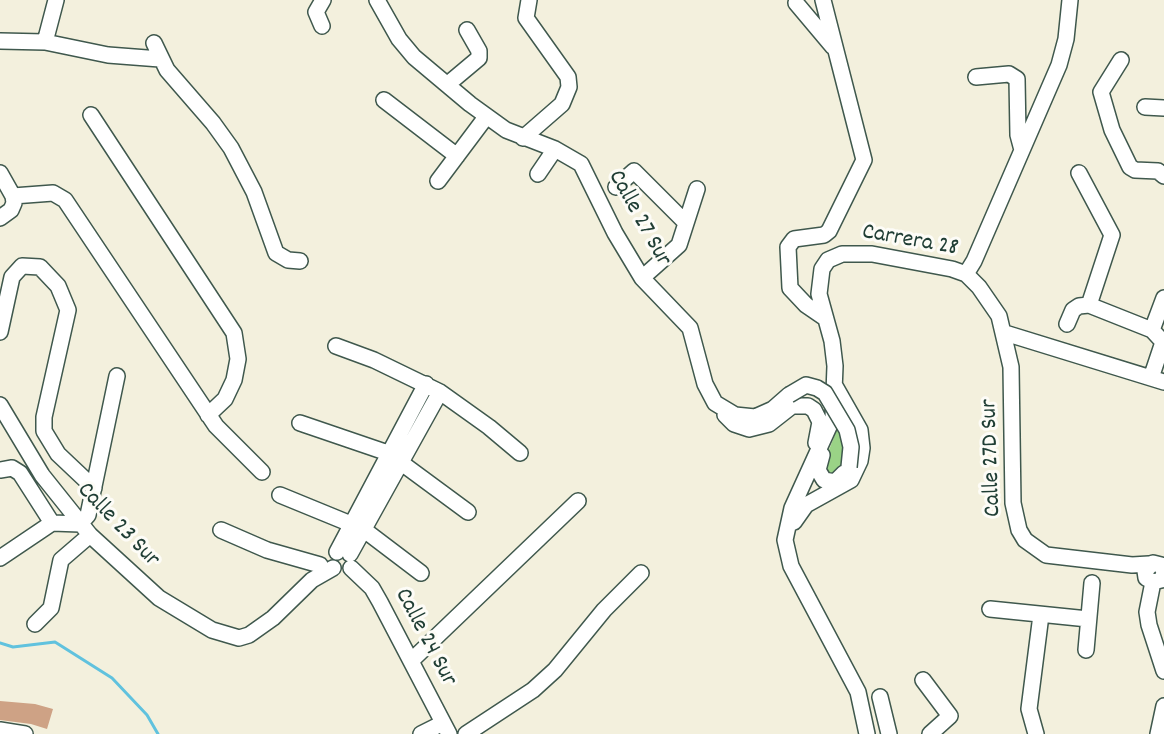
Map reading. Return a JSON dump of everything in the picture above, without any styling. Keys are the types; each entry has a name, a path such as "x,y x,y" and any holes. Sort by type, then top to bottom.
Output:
{"street":[{"path":"322,26 316,12 323,0"},
{"name":"Calle 27 Sur","path":"376,0 399,39 414,57 486,117 523,138 555,150 581,164 588,174 615,233 642,278 690,328 705,384 715,404"},
{"path":"523,138 562,104 569,87 568,77 526,18 529,0"},
{"path":"823,0 864,160 829,231 824,235 794,238 788,247 790,288 806,305 825,318"},
{"path":"966,274 974,261 1059,64 1066,39 1070,0"},
{"path":"45,42 54,1"},
{"path":"796,3 836,52"},
{"path":"448,84 479,58 479,51 467,30"},
{"path":"3,44 45,42 108,55 160,60"},
{"path":"154,44 160,60 231,147 254,192 276,253 288,261 300,261"},
{"path":"1121,60 1101,92 1112,130 1130,167 1135,170 1158,171 1164,176"},
{"path":"976,77 1009,74 1017,79 1018,135 1022,150"},
{"path":"384,100 457,156"},
{"path":"1145,107 1164,108"},
{"path":"91,115 234,333 238,358 234,380 225,399 208,415"},
{"path":"438,181 486,117"},
{"path":"538,174 555,150"},
{"path":"616,187 634,171 686,223"},
{"path":"0,173 13,196 14,206 0,218"},
{"path":"1078,173 1112,235 1089,305"},
{"path":"642,278 680,245 698,189"},
{"path":"13,196 53,193 65,200 220,432 262,472"},
{"name":"Carrera 28","path":"835,384 835,366 819,294 822,269 828,260 843,254 872,254 952,269 966,274 991,301 1005,333"},
{"path":"0,332 12,277 22,266 40,267 58,286 68,310 44,417 44,431 58,454 94,488"},
{"path":"1152,330 1164,298"},
{"path":"1005,333 1158,380 1162,342 1152,330 1089,305 1079,306 1073,310 1067,324"},
{"name":"Calle 27D Sur","path":"1005,333 1013,398 1013,503 1019,530 1025,540 1046,555 1132,565 1157,575"},
{"path":"336,346 374,360 440,392 520,453"},
{"path":"35,624 51,608 61,560 85,530 117,376"},
{"path":"221,530 274,552 337,561 395,457 426,384"},
{"path":"810,471 812,488 841,488 855,474 862,448 860,430 835,384"},
{"path":"825,487 818,470 834,412 835,384"},
{"path":"715,404 735,415 755,417 773,409 789,395 806,386 818,388 825,393 847,430 851,447 849,466 841,488"},
{"path":"395,457 440,392"},
{"path":"715,404 734,424 749,429 769,424 792,406 808,406 814,410 820,429 787,523 786,548 791,566 858,692 867,734"},
{"name":"Calle 23 Sur","path":"1,410 42,475 85,530 159,598 212,630 238,638 262,627 303,588 337,561"},
{"path":"300,423 395,457 468,512"},
{"path":"792,508 830,429"},
{"path":"786,548 789,532 799,513 825,487 835,482 849,466"},
{"path":"0,470 12,468 21,473 52,523"},
{"path":"280,495 357,526 421,573"},
{"path":"411,661 578,501"},
{"path":"0,558 52,523 85,530"},
{"name":"Calle 24 Sur","path":"337,561 372,588 447,731"},
{"path":"466,734 533,690 555,670 604,610 641,573"},
{"path":"1157,575 1148,612 1149,625 1164,671"},
{"path":"1086,650 1092,583"},
{"path":"990,609 1088,619"},
{"path":"1036,734 1029,709 1041,615"},
{"path":"924,680 950,716 930,734"},
{"path":"880,697 889,734"},
{"path":"1158,734 1164,706"},
{"path":"0,730 25,734"},
{"path":"421,734 447,731"}],"green space":[{"path":"838,427 844,443 842,468 829,476 823,465"}],"building":[{"path":"0,701 35,704 53,709 47,729 31,724 0,720"}],"waterway":[{"path":"0,643 13,647 55,642 112,678 147,715 158,734"}]}
